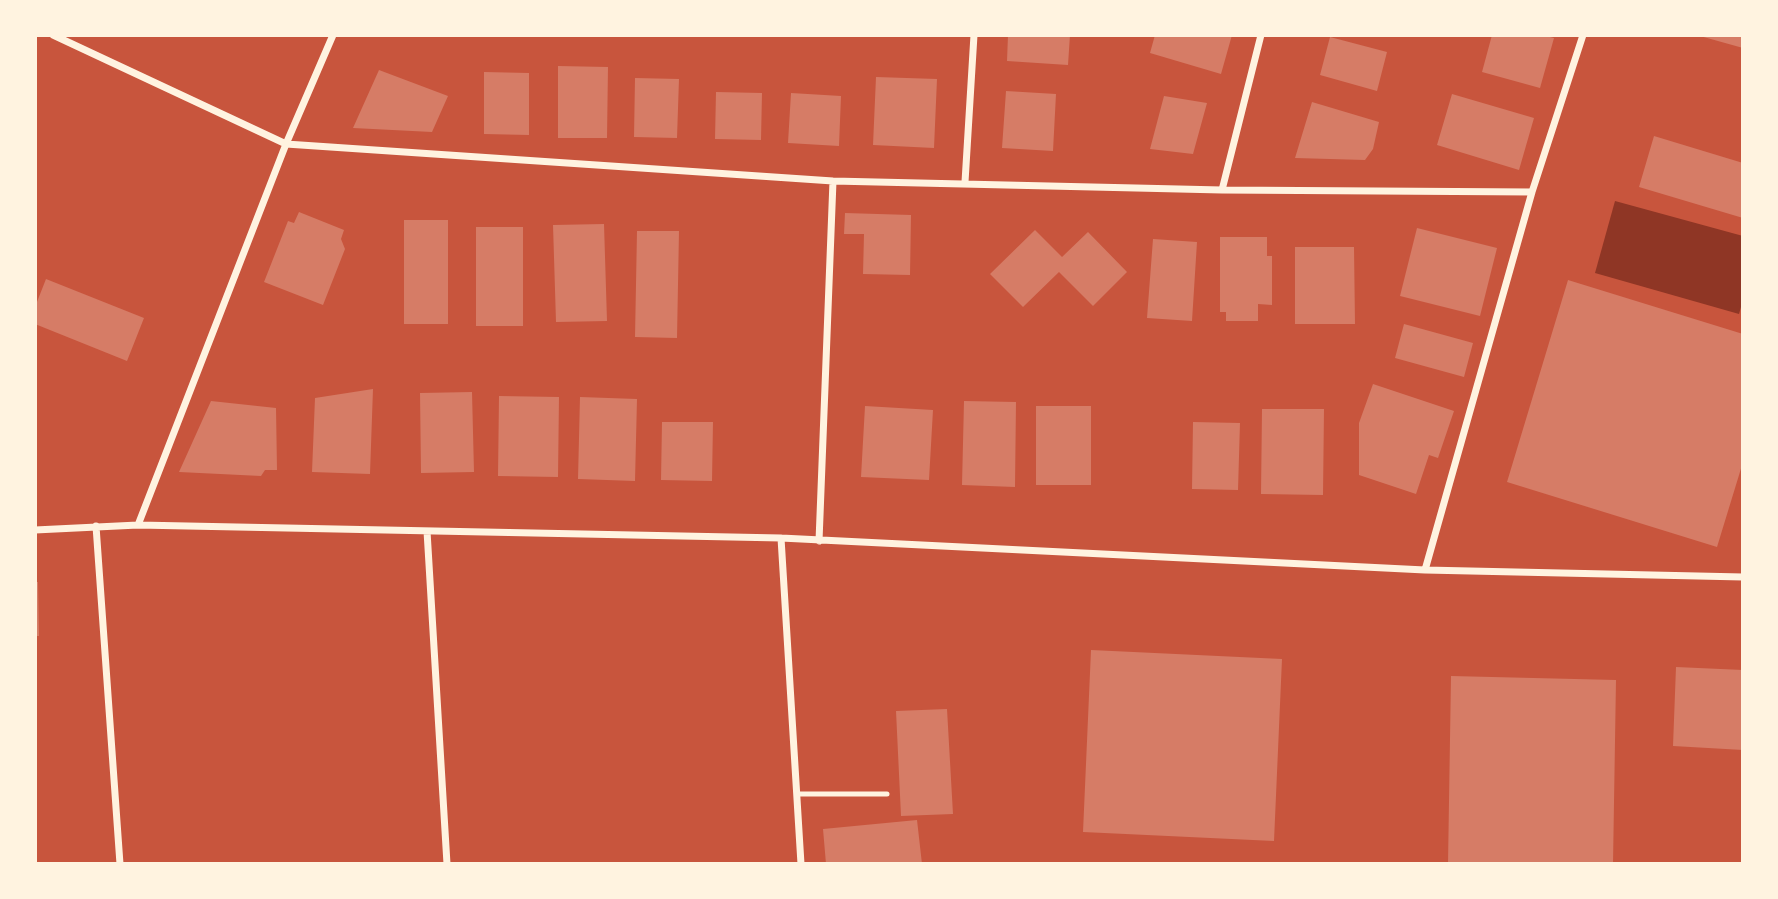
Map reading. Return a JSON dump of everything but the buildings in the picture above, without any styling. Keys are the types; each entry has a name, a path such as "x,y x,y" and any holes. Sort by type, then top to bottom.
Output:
{"street":[{"path":"53,35 286,144 833,181 1222,190 1532,192"},
{"path":"138,525 286,144 333,35"},
{"path":"964,182 974,35"},
{"path":"1222,190 1261,35"},
{"path":"1425,570 1532,192 1583,35"},
{"path":"819,541 833,181"},
{"path":"35,530 138,525 781,538 1425,570 1743,577"},
{"path":"96,526 120,864"},
{"path":"427,531 447,864"},
{"path":"781,538 801,864"}],"lane":[{"path":"797,794 887,794"}],"shaded area":[{"path":"1615,201 1743,236 1743,300 1739,314 1595,273"}]}
